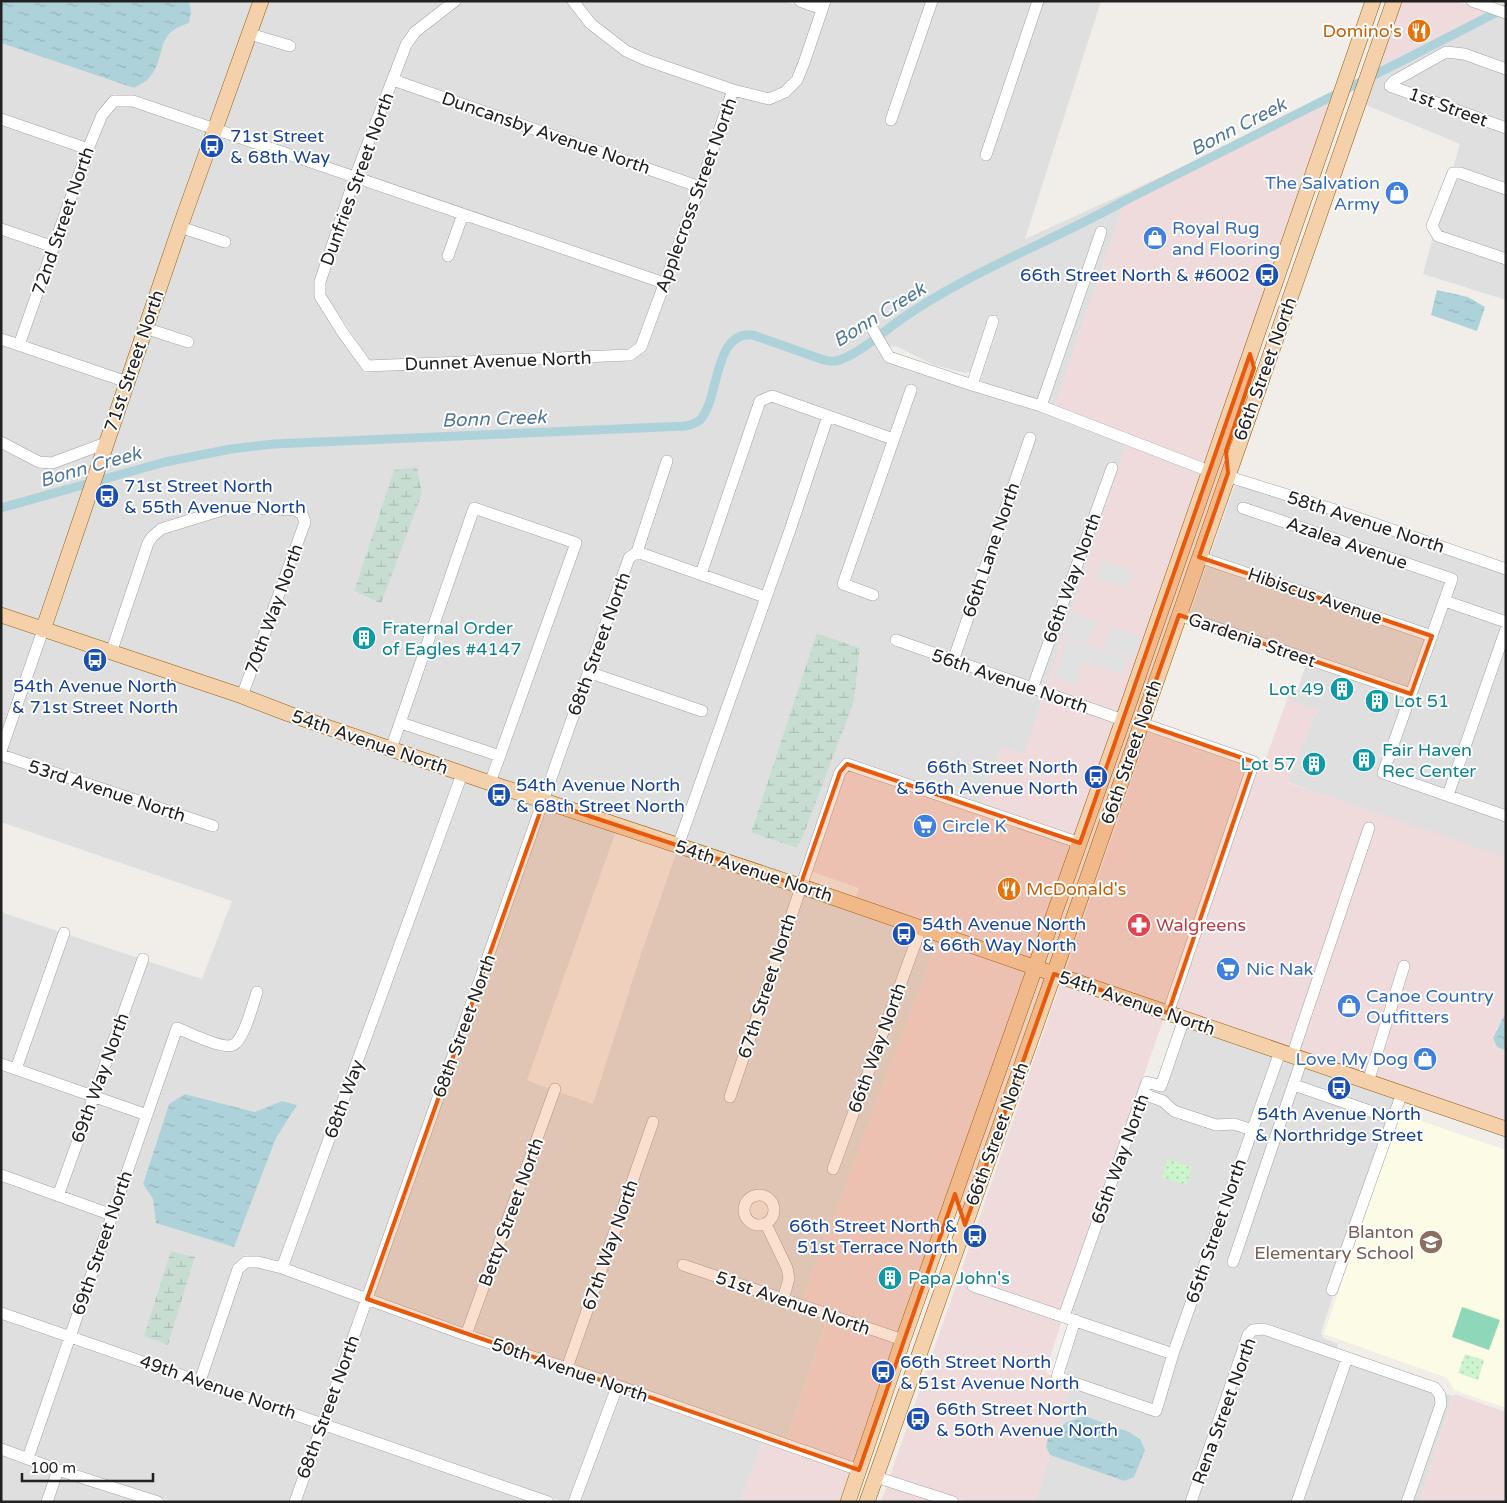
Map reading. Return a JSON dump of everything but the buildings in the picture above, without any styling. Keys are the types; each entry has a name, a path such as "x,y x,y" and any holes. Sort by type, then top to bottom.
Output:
{"main road":[{"name":"71st Street North","path":"43,630 180,227 261,1"},
{"name":"66th Street North","path":"848,1502 903,1340 1124,720 1373,1"},
{"name":"66th Street North","path":"867,1502 1054,974 1394,1"},
{"path":"1228,473 1226,451 1254,368 1250,354"},
{"path":"1198,561 1192,553 1213,487 1209,470"},
{"name":"54th Avenue North","path":"1,615 242,696 462,774 800,886 1506,1129"},
{"path":"1141,723 1137,705 1155,638 1156,626"},
{"path":"1109,814 1107,794 1126,730 1124,720"},
{"path":"985,1109 990,1124 981,1155 988,1160"},
{"path":"964,1170 970,1179 961,1212 965,1225"},
{"path":"927,1334 924,1316 951,1237 950,1230 944,1225"},
{"path":"876,1477 872,1472 873,1460 891,1404 891,1377"},
{"path":"858,1502 863,1475 859,1470"}],"street":[{"path":"574,1 591,24 626,51 646,60 733,90"},
{"path":"800,1 824,5"},
{"path":"891,120 932,1"},
{"path":"986,155 1038,1"},
{"name":"Dunfries Street North","path":"367,366 343,333 320,296 320,282 355,177 406,45 415,32 451,2"},
{"path":"1477,3 1506,13"},
{"name":"Applecross Street North","path":"630,356 641,347 700,187 733,90 769,98 785,92 797,80 824,5"},
{"path":"250,34 290,46"},
{"name":"1st Street","path":"1506,69 1464,54 1446,52 1394,81 1390,86 1506,128"},
{"name":"Duncansby Avenue North","path":"393,80 700,187"},
{"name":"72nd Street North","path":"19,345 88,149 102,115 114,101 133,101 215,129"},
{"path":"1,119 88,149"},
{"path":"215,129 664,283"},
{"path":"1506,189 1460,173 1453,173 1432,226 1438,236 1506,259"},
{"path":"448,256 462,214"},
{"path":"180,227 225,242"},
{"path":"1,229 54,247"},
{"path":"1041,406 1101,232"},
{"path":"972,385 993,321"},
{"path":"870,326 889,357 1041,406 1209,470"},
{"path":"146,328 188,342"},
{"path":"1,339 127,382"},
{"name":"Dunnet Avenue North","path":"367,366 630,356"},
{"path":"873,595 843,584 911,390"},
{"path":"700,574 760,401 772,396 893,439"},
{"path":"678,846 790,530 828,416"},
{"name":"66th Lane North","path":"953,661 1030,438"},
{"path":"1,442 39,462 52,464 106,444"},
{"name":"68th Street North","path":"295,1502 588,672 629,558 637,552 667,461"},
{"name":"66th Way North","path":"1032,689 1112,468"},
{"name":"58th Avenue North","path":"1228,473 1236,479 1332,509 1506,569"},
{"name":"70th Way North","path":"111,653 148,543 161,529 232,507 295,510 302,514 305,522 242,696"},
{"path":"391,749 474,508 576,543 490,783"},
{"name":"Azalea Avenue","path":"1243,508 1452,579 1445,601"},
{"path":"637,552 765,597"},
{"name":"Hibiscus Avenue","path":"1198,561 1432,636"},
{"path":"1506,622 1445,601 1383,773 1506,816"},
{"name":"Gardenia Street","path":"1179,615 1411,694"},
{"path":"1448,795 1506,629"},
{"name":"71st Street North","path":"1,751 43,630"},
{"name":"56th Avenue North","path":"896,640 1124,720"},
{"path":"588,672 702,711"},
{"path":"401,723 500,756"},
{"path":"1141,723 1254,762 1168,1013"},
{"name":"53rd Avenue North","path":"1,756 213,826"},
{"name":"67th Street North","path":"730,1097 840,772 847,764 1080,843"},
{"name":"68th Way","path":"282,1268 462,774"},
{"path":"1233,1262 1294,1085 1291,1056 1369,828"},
{"name":"66th Way North","path":"833,1169 921,928"},
{"path":"16,1069 64,933"},
{"name":"69th Way North","path":"58,1196 143,959"},
{"path":"1368,1082 1404,966"},
{"name":"69th Street North","path":"28,1458 177,1028 222,1046 232,1045 241,1038 257,992"},
{"name":"65th Way North","path":"1064,1316 1147,1082 1161,1086 1184,1019"},
{"name":"65th Street North","path":"1076,1320 1057,1377 1156,1411 1173,1354 1252,1130 1291,1056"},
{"path":"1,1064 147,1115"},
{"path":"1294,1085 1393,1119"},
{"name":"Betty Street North","path":"466,1334 555,1089"},
{"path":"1332,1290 1402,1093"},
{"path":"1143,1094 1163,1101 1174,1111 1216,1125 1234,1124 1252,1130"},
{"name":"67th Way North","path":"567,1368 653,1122"},
{"path":"1,1175 112,1215"},
{"path":"766,1224 787,1268 789,1278 783,1300"},
{"path":"200,1381 238,1269 246,1262 258,1262 282,1268"},
{"name":"51st Avenue North","path":"682,1265 903,1340"},
{"name":"50th Avenue North","path":"282,1268 859,1470"},
{"path":"973,1286 1173,1354"},
{"name":"49th Avenue North","path":"1,1313 548,1502"},
{"name":"Rena Street North","path":"1191,1502 1248,1335 1253,1330 1264,1329 1348,1358"},
{"path":"1297,1502 1348,1358 1435,1388 1440,1395 1441,1404 1407,1502"},
{"path":"574,1502 617,1386"},
{"path":"1,1449 146,1500 158,1502"},
{"path":"47,1502 58,1470"},
{"path":"876,1477 953,1502"}],"highlighted area":[{"path":"1250,354 1254,368 1226,451 1228,473 1199,557 1432,636 1411,694 1179,615 1141,723 1254,762 1168,1013 1054,974 965,1225 955,1194 859,1470 367,1299 544,801 800,886 840,772 847,764 1080,843"}],"shaded area":[{"path":"189,1 257,1 213,123 114,94 109,97 85,143 1,114 1,43 134,88 157,63 164,39 191,11"},
{"path":"266,1 442,1 444,3 413,28 353,171 221,126 253,40 293,52 296,42 256,30"},
{"path":"464,1 568,1 588,28 624,56 727,93 697,180 399,76 410,47 418,35 453,7"},
{"path":"579,1 784,1 817,12 793,78 783,88 769,93 735,85 648,56 628,47 594,21"},
{"path":"830,1 928,1 885,123 893,126 937,1 1033,1 980,158 988,161 1043,1 1101,1 1025,239 1128,192 1055,406 1047,402 1106,228 1098,226 1038,400 978,382 999,317 990,315 972,371 965,373 934,365 898,347 887,346 870,316 862,322 883,357 1039,410 1126,445 1046,688 1038,685 1118,465 1110,461 1029,683 959,658 1035,435 1027,433 950,655 893,634 890,644 1043,698 1024,755 1001,748 982,805 844,758 835,771 798,879 684,843 830,422 887,442 837,587 876,601 879,592 849,581 917,387 909,383 891,433 759,397 698,568 643,549 673,458 664,455 633,549 542,795 496,780 581,540 472,501 389,743 248,693 311,519 250,502 160,524 109,647 49,626 148,334 191,348 194,338 151,324 183,233 227,248 230,238 186,223 218,136 349,181 316,280 363,371 366,373 369,371 628,362 634,360 736,96 781,100","holes":["394,471 381,604 380,604 354,591","818,633 860,648 854,701 795,848 751,831"]},
{"path":"1402,1 1456,1 1487,12 1380,66"},
{"path":"1487,12 1506,19 1506,63 1465,49 1386,84 1384,88 1391,93 1506,133 1506,183 1453,168 1460,144 1366,105 1380,66"},
{"path":"1447,57 1463,59 1506,74 1506,122 1398,84"},
{"path":"395,86 694,190 662,277 361,174"},
{"path":"1332,97 1205,463 1055,406 1128,192"},
{"path":"116,106 132,106 209,133 124,376 25,342 92,150 106,118"},
{"path":"1,124 82,152 52,241 1,223"},
{"path":"1456,178 1506,194 1506,254 1441,232 1438,225"},
{"path":"358,184 457,217 443,259 451,262 465,220 658,286 637,344 629,350 370,361 325,294 325,282"},
{"path":"1,234 48,250 16,339 1,334"},
{"path":"1433,237 1506,264 1506,300 1423,274"},
{"path":"1,345 121,385 102,440 52,458 41,457 1,436"},
{"path":"772,401 822,419 763,591 706,570 764,405"},
{"path":"1126,445 1201,473 1118,713 1046,688"},
{"path":"1,447 38,467 99,451 40,623 1,610"},
{"path":"1235,484 1506,574 1506,861 1287,782 1317,711 1287,700 1289,694 1296,695 1306,664 1198,621 1190,613"},
{"path":"232,512 293,515 299,518 300,522 240,690 117,650 152,545 156,540 163,534"},
{"path":"477,514 570,546 497,750 407,720"},
{"path":"637,558 759,600 676,840 550,798 591,679 705,717 707,708 594,669 633,561"},
{"path":"1102,560 1133,572 1127,588 1096,576"},
{"path":"1072,612 1097,621 1088,644 1064,635"},
{"path":"1,621 37,633 1,737"},
{"path":"1111,626 1140,637 1132,659 1103,649"},
{"path":"45,636 456,777 280,1262 249,1257 247,1255 242,1257 197,1374 75,1333 179,1034 218,1049 218,1051 225,1052 245,1040 263,989 254,986 237,1035 231,1040 224,1041 174,1022 144,1109 99,1093 147,961 202,979 232,901 1,822 1,765 3,761 216,832 219,823 6,752","holes":["185,1094 256,1112 282,1101 296,1105 276,1138 157,1223 153,1199 143,1184 169,1104","171,1251 195,1257 168,1345"]},
{"path":"1067,638 1127,659 1122,675 1083,662 1076,685 1054,677"},
{"path":"1043,698 1114,723 1075,836 982,805 1001,747 1024,754"},
{"path":"1287,700 1317,710 1288,783 1506,857 1506,1012 1496,1029 1497,1047 1506,1050 1506,1123 1373,1078 1409,963 1401,960 1365,1075 1297,1052 1375,825 1367,822 1289,1049 1174,1010 1259,761 1266,758"},
{"path":"403,729 494,759 488,777 397,746"},
{"path":"1148,732 1248,766 1165,1007 1065,973"},
{"path":"848,770 1071,846 1031,961 855,899 859,888 810,871 843,775"},
{"path":"464,780 538,804 364,1293 288,1265"},
{"path":"547,807 616,831 527,1080 550,1089 464,1328 373,1296"},
{"path":"677,851 794,889 724,1100 732,1103 803,892 897,925 914,933 827,1172 835,1175 922,936 937,943 803,1299 805,1301 788,1296 793,1279 792,1267 772,1225 777,1217 779,1207 773,1196 765,1191 752,1192 746,1196 741,1203 740,1213 742,1220 747,1226 754,1229 763,1229 783,1270 784,1278 780,1293 680,1259 677,1268 827,1319 787,1440 573,1365 659,1118 650,1116 565,1362 472,1331 559,1092 593,1104 642,951"},
{"path":"1,912 60,932 13,1063 1,1059"},
{"path":"69,935 138,958 91,1090 22,1065"},
{"path":"922,936 1028,971 900,1334 803,1299 937,943"},
{"path":"1061,982 1164,1018 1061,1310 970,1280 968,1289 1062,1321 1045,1372 1052,1376 1051,1381 1070,1387 1057,1429 1048,1437 1046,1447 1050,1455 1035,1502 968,1502 890,1476"},
{"path":"1187,1025 1274,1055 1249,1123 1217,1120 1176,1106 1149,1090 1150,1088 1159,1091"},
{"path":"1282,1058 1297,1063 1227,1265 1236,1268 1296,1091 1387,1122 1326,1293 1333,1296 1321,1333 1323,1338 1338,1344 1337,1349 1268,1325 1268,1323 1253,1325 1186,1502 1035,1502 1050,1455 1124,1481 1140,1439 1129,1432 1085,1416 1067,1422 1057,1429 1070,1387 1159,1417 1177,1355"},
{"path":"1305,1066 1396,1097 1390,1113 1300,1081"},
{"path":"1,1069 87,1100 56,1190 1,1170"},
{"path":"1146,1100 1246,1133 1170,1347 1070,1313"},
{"path":"96,1102 141,1118 110,1209 64,1193"},
{"name":"Blanton Elementary School","path":"1400,1114 1506,1150 1506,1408 1454,1390 1447,1378 1324,1334"},
{"path":"1,1180 106,1218 67,1330 1,1307"},
{"path":"248,1267 257,1267 281,1273 361,1302 320,1418 206,1377 242,1272"},
{"path":"370,1306 611,1390 570,1502 564,1502 328,1420"},
{"path":"1,1318 64,1339 26,1452 1,1443"},
{"path":"826,1318 897,1343 854,1463 787,1440 827,1320"},
{"path":"1078,1326 1167,1357 1153,1405 1063,1374"},
{"path":"1263,1334 1342,1361 1292,1502 1196,1502 1252,1338 1255,1335"},
{"path":"72,1342 316,1427 290,1502 174,1502 34,1455"},
{"path":"1350,1364 1432,1392 1435,1397 1436,1404 1402,1502 1302,1502"},
{"path":"620,1393 763,1443 741,1498 750,1502 579,1502"},
{"path":"1444,1393 1453,1396 1419,1502 1412,1502 1446,1395"},
{"path":"1454,1394 1506,1412 1506,1502 1419,1502"},
{"path":"325,1430 533,1502 299,1502"},
{"path":"763,1443 850,1473 840,1502 750,1502 741,1498"},
{"path":"1,1454 52,1473 42,1502 1,1502"},
{"path":"61,1476 140,1502 52,1502"},
{"path":"887,1486 936,1502 881,1502"}],"green space":[{"path":"417,467 422,493 381,604 354,591 394,470"},
{"path":"817,633 860,648 854,701 802,839 796,848 751,832"},
{"path":"1168,1159 1192,1167 1186,1185 1162,1177"},
{"path":"171,1251 195,1257 168,1345 144,1336"},
{"path":"1462,1307 1500,1320 1489,1350 1452,1337"},
{"path":"1465,1354 1484,1360 1478,1380 1458,1373"}],"water":[{"path":"1,1 189,1 191,11 189,23 170,33 166,39 159,60 150,77 134,88 1,43"},
{"path":"1437,290 1468,297 1485,307 1477,331 1431,315"},
{"path":"1506,1012 1505,1050 1497,1047 1493,1038"},
{"path":"185,1094 255,1112 282,1101 297,1105 276,1138 234,1247 156,1223 153,1199 143,1184 169,1104"},
{"path":"1085,1416 1129,1432 1140,1439 1145,1450 1134,1477 1124,1481 1050,1455 1046,1447 1048,1437 1067,1422"}],"waterway":[{"name":"Bonn Creek","path":"1,508 165,462 231,449 274,444 686,426 700,420 711,397 724,354 731,343 740,336 753,335 827,361 844,359 927,302 954,286 1503,9"}],"place":[{"name":"Domino's","path":"1419,31"},
{"name":"71st Street & 68th Way","path":"212,146"},
{"name":"The Salvation Army","path":"1397,193"},
{"name":"Royal Rug and Flooring","path":"1155,238"},
{"name":"66th Street North & #6002","path":"1267,275"},
{"name":"71st Street North & 55th Avenue North","path":"107,496"},
{"name":"Fraternal Order of Eagles #4147","path":"364,638"},
{"name":"54th Avenue North & 71st Street North","path":"95,660"},
{"name":"Lot 49","path":"1342,689"},
{"name":"Lot 51","path":"1377,701"},
{"name":"Fair Haven Rec Center","path":"1364,760"},
{"name":"Lot 57","path":"1314,764"},
{"name":"66th Street North & 56th Avenue North","path":"1096,777"},
{"name":"54th Avenue North & 68th Street North","path":"499,795"},
{"name":"Circle K","path":"925,826"},
{"name":"McDonald's","path":"1009,889"},
{"name":"Walgreens","path":"1139,925"},
{"name":"54th Avenue North & 66th Way North","path":"904,934"},
{"name":"Nic Nak","path":"1228,969"},
{"name":"Canoe Country Outfitters","path":"1349,1006"},
{"name":"Love My Dog","path":"1425,1059"},
{"name":"54th Avenue North & Northridge Street","path":"1339,1088"},
{"name":"66th Street North & 51st Terrace North","path":"975,1236"},
{"name":"Blanton Elementary School","path":"1431,1242"},
{"name":"Papa John's","path":"890,1278"},
{"name":"66th Street North & 51st Avenue North","path":"883,1372"},
{"name":"66th Street North & 50th Avenue North","path":"918,1419"}]}
